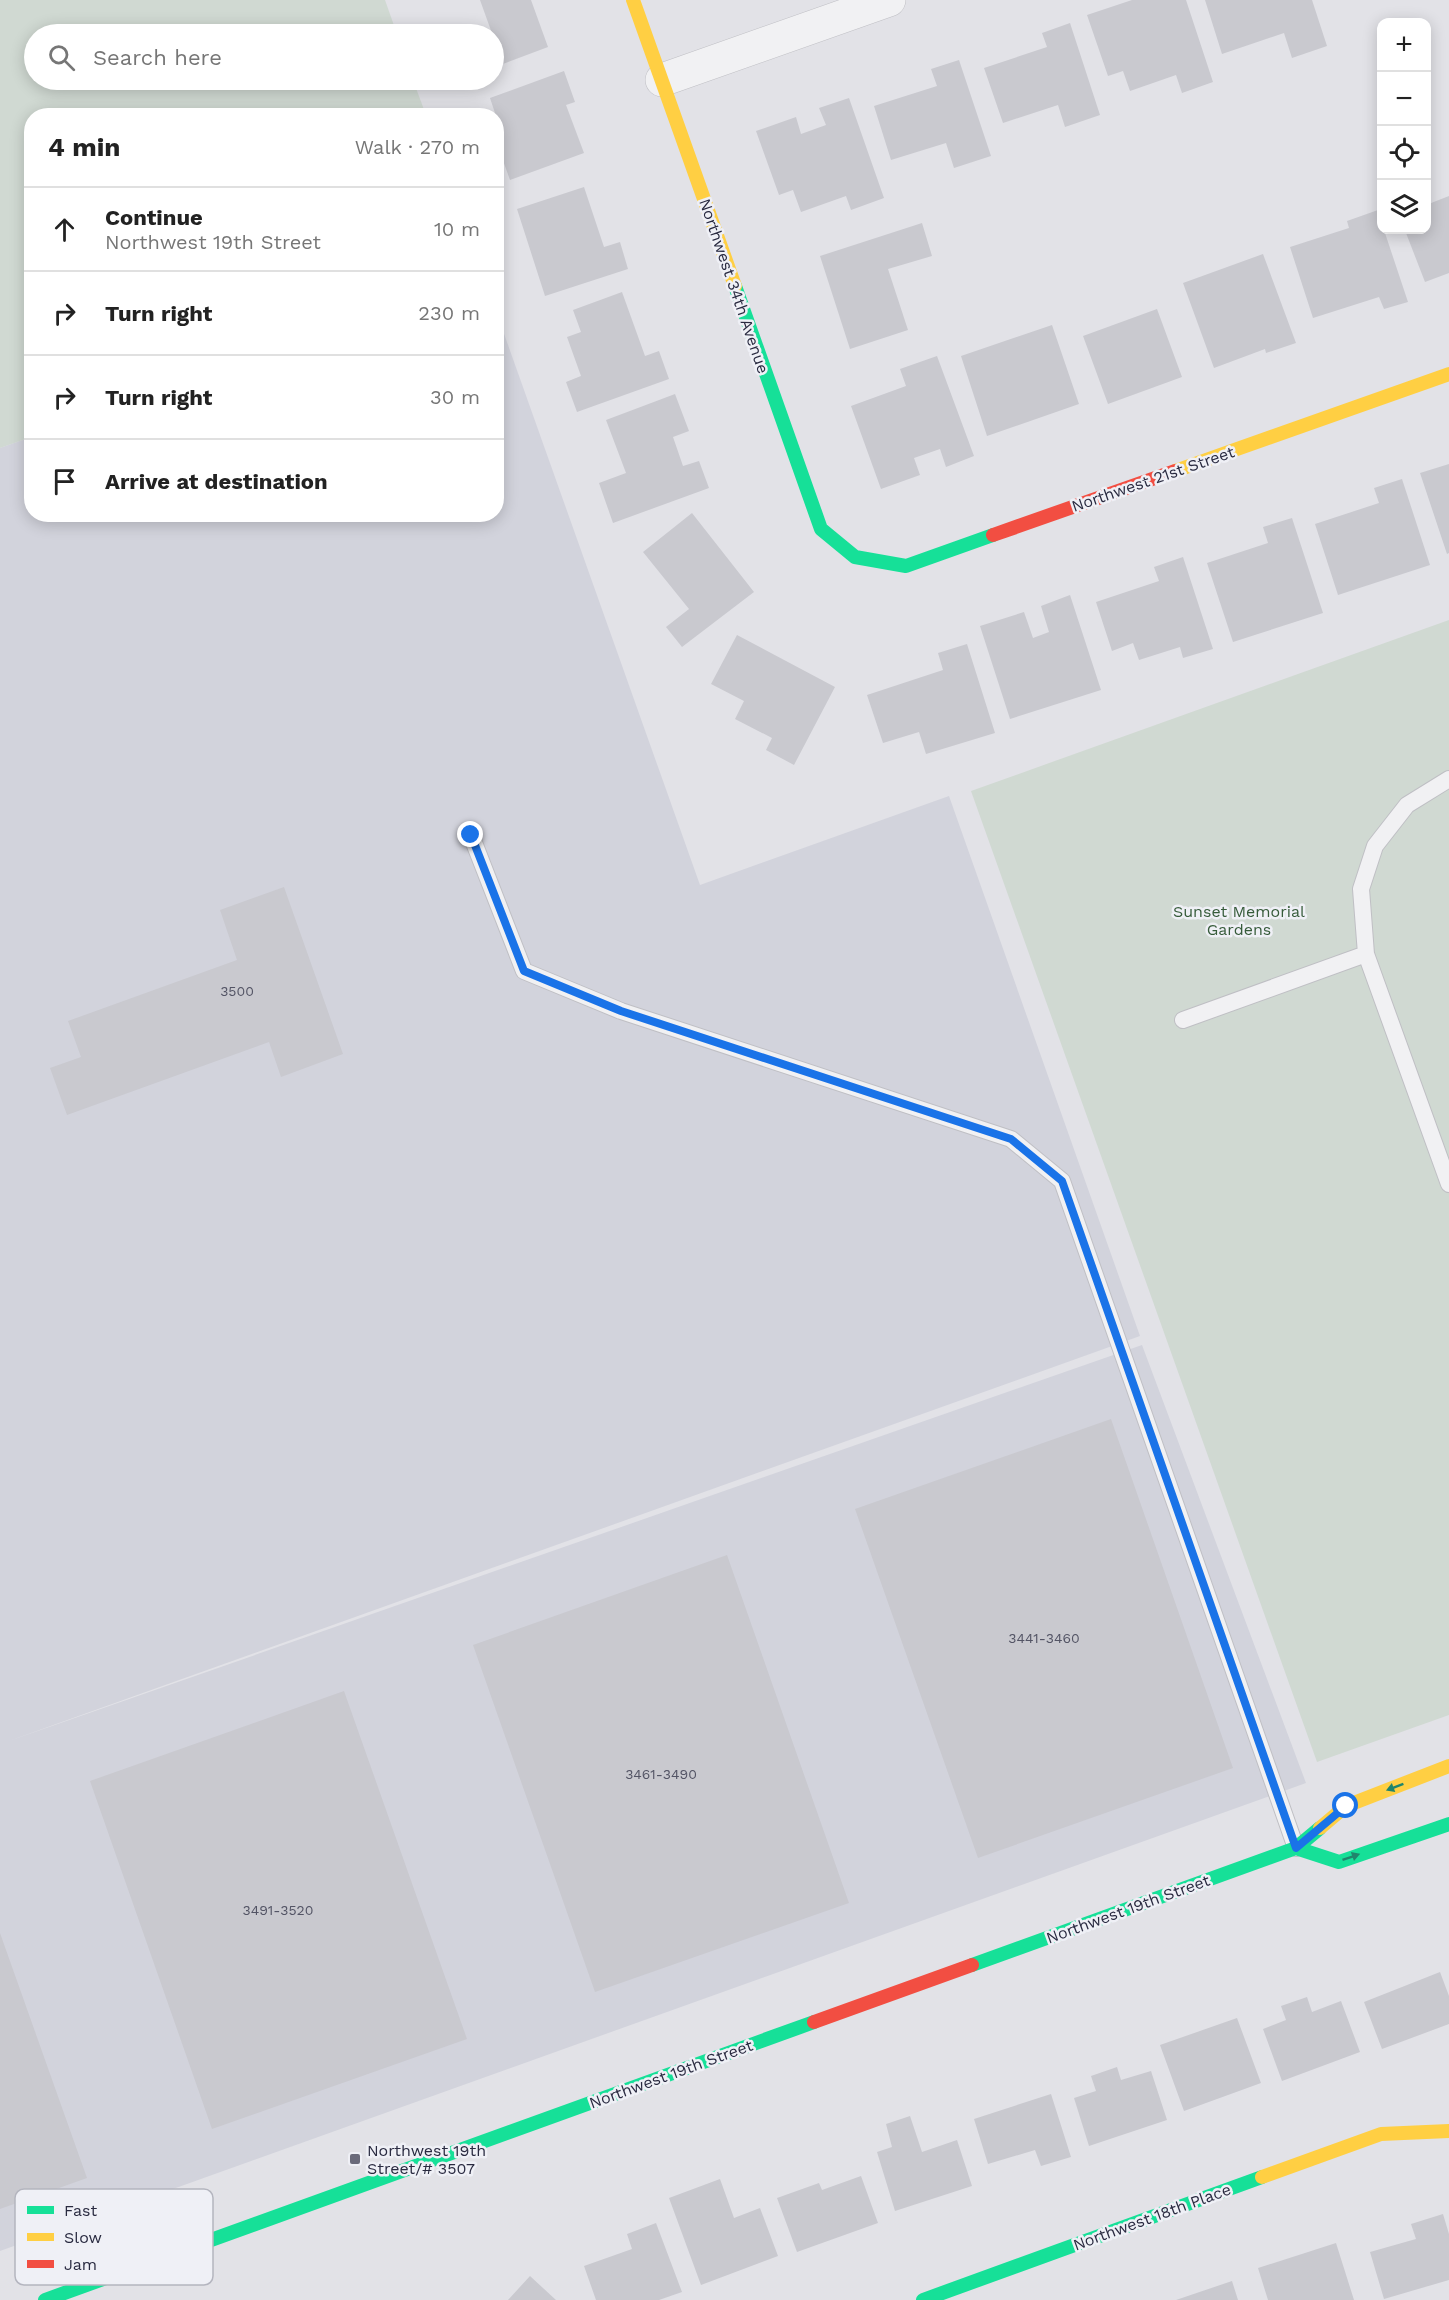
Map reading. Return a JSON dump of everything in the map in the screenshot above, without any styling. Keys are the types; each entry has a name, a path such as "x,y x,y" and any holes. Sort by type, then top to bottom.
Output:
{"street":[{"name":"Northwest 34th Avenue","path":"633,0 821,529 855,557"},
{"path":"662,80 889,0"},
{"name":"Northwest 21st Street","path":"855,557 906,566 1449,374"},
{"name":"Northwest 19th Street","path":"213,2250 1296,1848 1346,1806 1449,1766"},
{"path":"1296,1848 1339,1862 1449,1824"},
{"name":"Northwest 18th Place","path":"923,2300 1381,2134 1449,2131"},
{"name":"Northwest 19th Street","path":"45,2300 106,2290"}],"lane":[{"path":"1449,779 1407,805 1375,846 1361,889 1366,954 1449,1184"},
{"path":"471,835 524,971 621,1011 1011,1139 1062,1181 1296,1848"},
{"path":"1183,1020 1366,954"}],"shaded area":[{"path":"504,334 700,885 949,796 1140,1336 6,1742 1142,1345 1306,1783 173,2189 15,2189 15,2246 0,2251 0,448 24,439 24,522 504,522"}],"green space":[{"path":"0,0 385,0 393,24 24,24 24,90 417,90 423,108 24,108 24,439 0,448"},
{"name":"Sunset Memorial Gardens","path":"1449,620 1449,1715 1317,1762 971,791"}],"building":[{"path":"480,0 531,0 548,47 504,64 504,24 489,24"},
{"path":"1132,0 1186,0 1213,82 1182,93 1176,75 1130,91 1123,71 1108,76 1087,15"},
{"path":"1205,0 1312,0 1327,46 1292,58 1284,33 1222,54"},
{"path":"1070,23 1100,115 1065,127 1058,105 1003,123 984,68 1047,47 1042,33"},
{"path":"959,60 991,156 954,168 946,143 891,160 874,106 937,86 931,69"},
{"path":"564,71 575,102 566,105 584,153 510,180 504,163 504,108 493,108 490,98"},
{"path":"849,98 884,198 851,210 846,196 801,212 793,190 779,195 756,131 796,117 801,134 826,125 819,108"},
{"path":"584,187 604,247 620,242 628,269 545,296 517,209"},
{"path":"1449,196 1449,273 1425,282 1406,234 1431,234 1431,203"},
{"path":"1377,210 1377,234 1385,234 1408,302 1384,309 1379,297 1313,318 1290,247 1349,228 1347,221"},
{"path":"922,223 932,256 888,269 908,330 850,349 820,256"},
{"path":"1263,254 1296,343 1266,353 1265,349 1214,368 1183,283"},
{"path":"622,292 645,356 659,351 669,379 577,412 566,382 581,376 567,337 581,332 573,310"},
{"path":"1157,309 1182,377 1108,404 1083,336"},
{"path":"1052,325 1079,404 987,436 961,356"},
{"path":"937,356 974,456 946,467 940,449 914,458 920,475 881,489 851,406 906,386 900,369"},
{"path":"675,394 689,431 673,437 683,466 699,461 709,488 613,523 599,483 626,473 606,420"},
{"path":"1449,464 1449,553 1447,554 1420,473"},
{"path":"1402,479 1430,565 1338,595 1315,524 1379,503 1374,488"},
{"path":"692,513 754,592 682,647 666,627 689,609 643,552"},
{"path":"1292,518 1323,613 1233,642 1207,563 1268,543 1263,527"},
{"path":"1183,557 1213,649 1183,658 1180,647 1139,660 1133,643 1112,651 1096,602 1159,581 1154,567"},
{"path":"1070,595 1101,690 1010,719 980,626 1024,612 1033,638 1049,632 1041,606"},
{"path":"737,635 835,687 794,765 766,750 772,738 735,719 744,701 711,684"},
{"path":"967,644 995,733 926,754 919,732 883,743 867,695 943,670 938,653"},
{"path":"284,887 343,1054 281,1077 269,1042 67,1115 50,1068 81,1057 68,1021 237,960 220,910"},
{"path":"1111,1419 1233,1768 978,1858 855,1509"},
{"path":"727,1555 849,1903 595,1992 473,1645"},
{"path":"344,1691 467,2039 212,2129 90,1781"},
{"path":"0,1933 87,2178 56,2189 15,2189 15,2204 0,2209"},
{"path":"1440,1972 1449,1996 1449,2024 1382,2049 1364,2002"},
{"path":"1307,1997 1312,2012 1341,2001 1360,2052 1282,2081 1263,2029 1286,2020 1281,2006"},
{"path":"1237,2018 1261,2083 1184,2111 1160,2045"},
{"path":"1117,2067 1121,2080 1151,2071 1167,2120 1089,2146 1074,2098 1096,2091 1091,2076"},
{"path":"1051,2094 1071,2157 1041,2166 1035,2150 988,2164 974,2119"},
{"path":"910,2116 922,2152 957,2140 972,2186 895,2211 877,2152 892,2147 886,2124"},
{"path":"861,2176 878,2223 797,2252 777,2198 819,2183 822,2190"},
{"path":"720,2179 734,2218 760,2208 778,2256 701,2285 669,2198"},
{"path":"1443,2214 1449,2234 1449,2280 1384,2299 1370,2252 1416,2239 1411,2224"},
{"path":"656,2223 682,2292 659,2300 596,2300 584,2266 632,2249 627,2234"},
{"path":"1336,2243 1354,2300 1268,2300 1258,2268"},
{"path":"530,2276 556,2300 508,2300"},
{"path":"1232,2281 1238,2300 1176,2300"}],"traffic: fast":[{"path":"735,286 821,529 855,557 906,566 993,535"},
{"path":"1296,1848 1339,1862 1449,1824"},
{"path":"972,1965 1296,1848 1320,1828"},
{"path":"213,2239 814,2022"},
{"path":"923,2300 1262,2177"},
{"path":"45,2300 86,2285"}],"traffic: slow":[{"path":"633,0 735,286"},
{"path":"1175,471 1449,374"},
{"path":"1320,1828 1346,1806 1449,1766"},
{"path":"1262,2177 1381,2134 1449,2131"}],"traffic: jam":[{"path":"993,535 1175,471"},
{"path":"814,2022 972,1965"}],"place":[{"name":"Northwest 19th Street/# 3507","path":"355,2159"}],"route":[{"path":"471,835 524,971 621,1011 1011,1139 1062,1181 1296,1848 1346,1806"}]}
